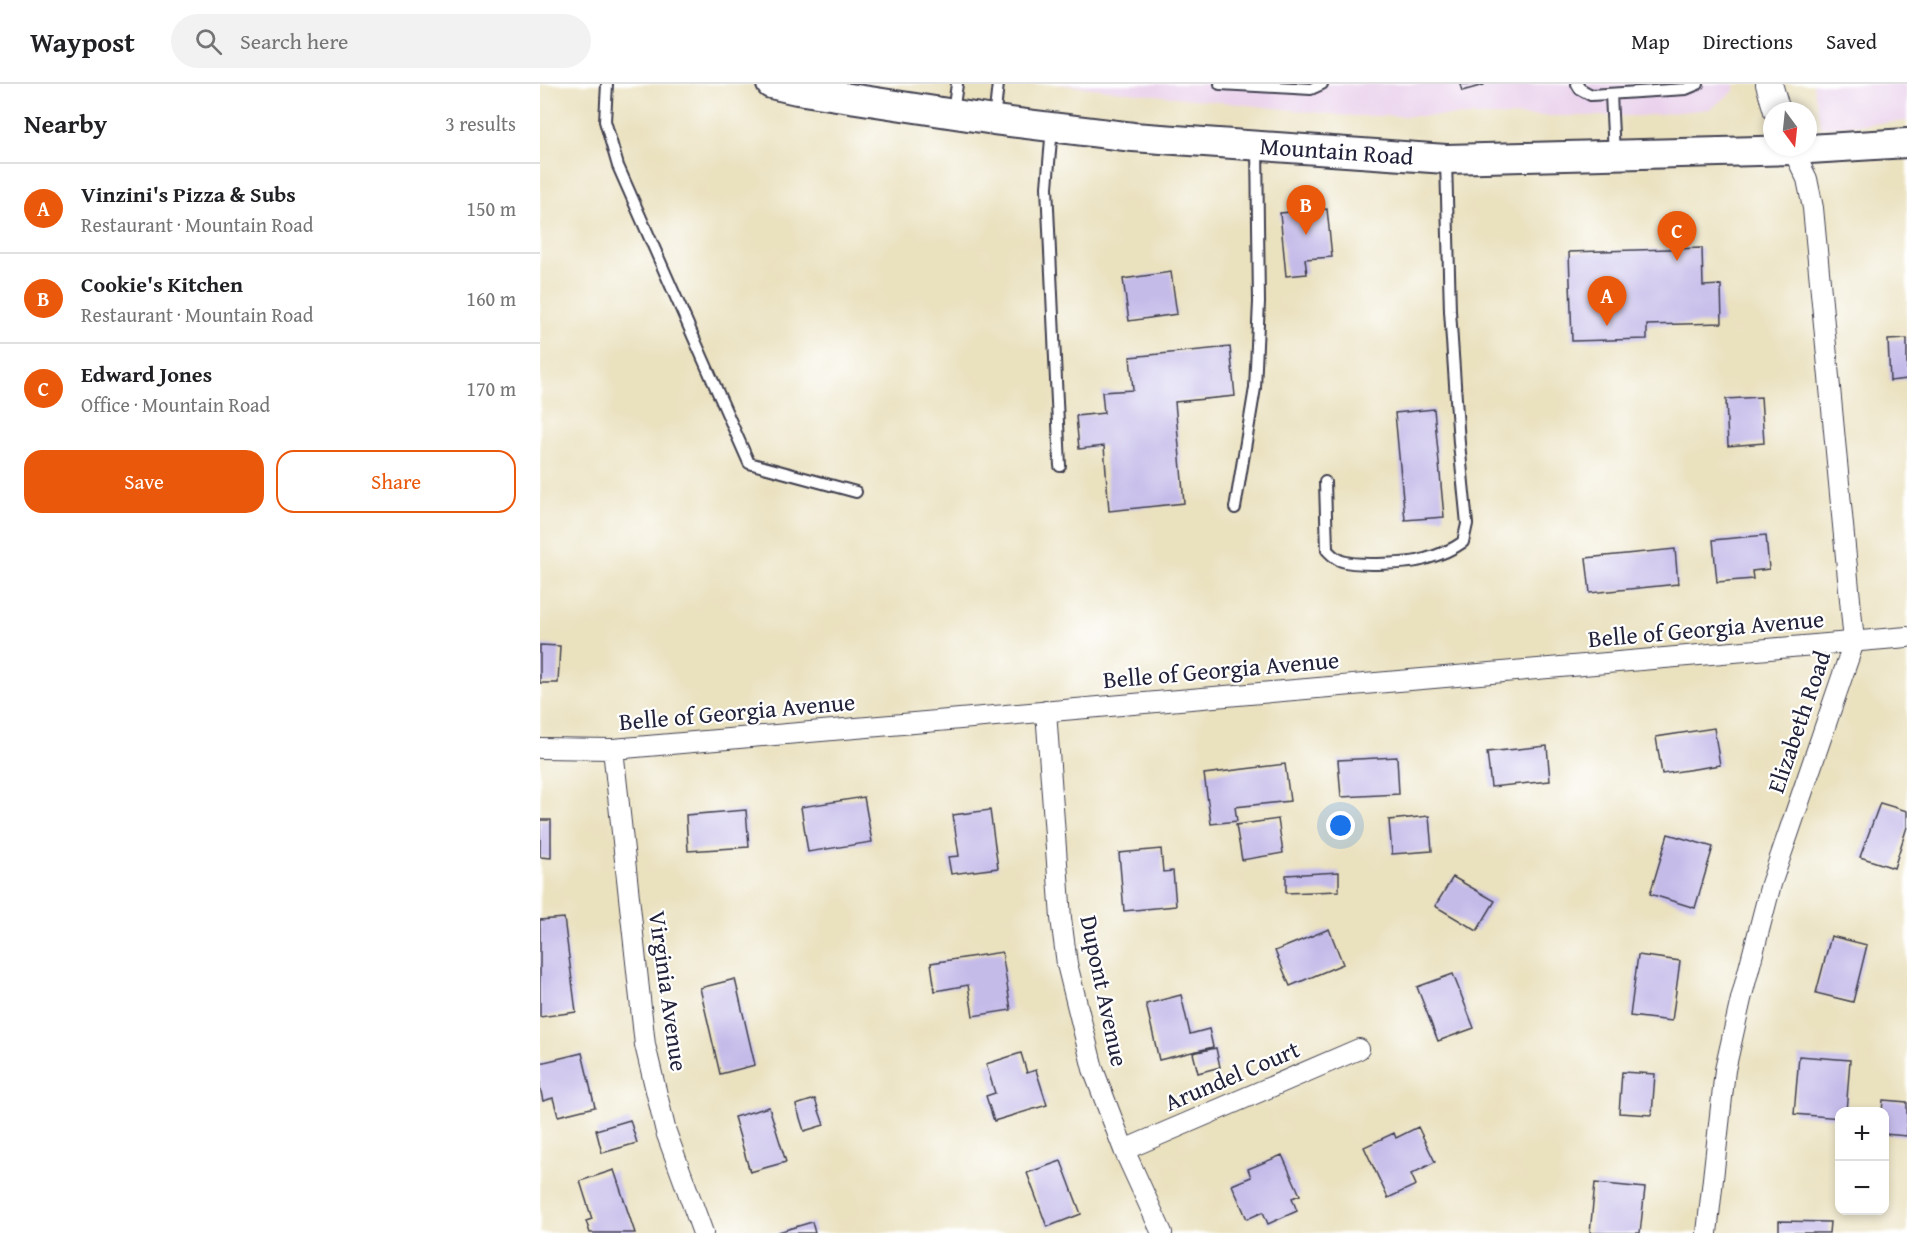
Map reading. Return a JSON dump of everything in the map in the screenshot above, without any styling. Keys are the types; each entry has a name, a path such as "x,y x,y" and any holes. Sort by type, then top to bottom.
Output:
{"main road":[{"name":"Mountain Road","path":"771,84 953,114 1133,137 1446,159 1763,150"},
{"name":"Mountain Road","path":"1817,148 1907,143"}],"street":[{"path":"1769,84 1774,102"},
{"name":"Elizabeth Road","path":"1707,1233 1725,1070 1741,999 1771,884 1854,642 1813,208 1807,179 1796,156"},
{"name":"Belle of Georgia Avenue","path":"540,748 613,749 1907,637"},
{"name":"Dupont Avenue","path":"1046,711 1061,918 1067,964 1093,1069 1124,1150 1162,1233"},
{"name":"Virginia Avenue","path":"613,749 645,1045 666,1132 703,1233"},
{"name":"Arundel Court","path":"1124,1150 1359,1049"}],"lane":[{"path":"607,84 605,121 618,166 749,463 856,492"},
{"path":"953,114 957,84"},
{"path":"994,120 998,84"},
{"path":"1220,84 1311,89 1322,84"},
{"path":"1577,84 1580,89 1591,95 1686,89 1698,84"},
{"path":"1611,94 1614,155"},
{"path":"1052,127 1047,188 1060,466"},
{"path":"1235,508 1255,388 1259,302 1257,146"},
{"path":"1325,482 1327,550 1333,557 1343,562 1374,564 1423,560 1454,549 1463,542 1467,524 1450,311 1446,159"}],"shaded area":[{"path":"1055,84 1734,84 1734,91 1710,109 1640,116 1348,116"},
{"path":"1813,84 1907,84 1907,121 1821,127"}],"building":[{"path":"1460,84 1484,84 1484,85 1462,91"},
{"path":"1327,209 1332,257 1305,259 1307,274 1286,276 1280,213"},
{"path":"1702,248 1703,286 1721,285 1722,323 1647,325 1647,339 1572,341 1569,252"},
{"path":"1171,272 1177,314 1129,321 1123,279"},
{"path":"1907,339 1907,379 1890,381 1888,340"},
{"path":"1230,347 1235,396 1175,402 1184,503 1109,511 1104,446 1079,449 1076,416 1104,413 1102,392 1133,390 1130,357"},
{"path":"1761,397 1764,443 1728,446 1726,399"},
{"path":"1434,409 1444,517 1405,520 1395,413"},
{"path":"1766,535 1769,569 1752,571 1753,579 1717,582 1713,540"},
{"path":"1675,549 1678,584 1590,593 1586,558"},
{"path":"540,645 560,646 558,683 540,683"},
{"path":"1714,728 1720,765 1662,774 1656,737"},
{"path":"1547,746 1550,781 1491,787 1487,752"},
{"path":"1397,757 1399,794 1341,797 1338,760"},
{"path":"1285,764 1290,801 1235,807 1237,821 1211,824 1204,774"},
{"path":"864,797 872,842 808,852 801,807"},
{"path":"1880,803 1907,811 1907,827 1894,868 1860,857"},
{"path":"746,810 749,847 688,851 686,815"},
{"path":"990,810 998,868 951,874 948,857 959,856 953,815"},
{"path":"1429,816 1432,851 1392,854 1389,820"},
{"path":"1278,819 1283,853 1242,860 1236,825"},
{"path":"540,820 551,820 551,858 540,857"},
{"path":"1668,834 1713,847 1695,908 1650,894"},
{"path":"1161,849 1163,872 1173,871 1176,906 1124,911 1119,853"},
{"path":"1339,872 1339,891 1286,893 1286,875"},
{"path":"1453,877 1495,901 1477,931 1435,906"},
{"path":"564,918 576,1012 540,1017 540,920"},
{"path":"1329,929 1343,964 1290,986 1275,951"},
{"path":"1831,936 1867,945 1853,1002 1816,993"},
{"path":"1002,952 1011,1010 973,1016 968,985 935,991 931,963"},
{"path":"1638,955 1680,961 1672,1021 1630,1016"},
{"path":"1453,974 1474,1028 1438,1041 1417,987"},
{"path":"735,979 755,1065 720,1074 700,988"},
{"path":"1181,995 1190,1034 1209,1029 1213,1047 1159,1060 1146,1004"},
{"path":"1216,1048 1220,1067 1198,1073 1193,1053"},
{"path":"582,1053 595,1107 558,1116 553,1098 543,1101 540,1087 540,1063"},
{"path":"1021,1053 1027,1073 1036,1070 1047,1105 994,1121 986,1096 995,1093 986,1064"},
{"path":"1799,1056 1850,1060 1846,1107 1835,1107 1835,1118 1794,1114"},
{"path":"1622,1072 1655,1074 1652,1115 1619,1113"},
{"path":"815,1099 824,1125 804,1131 796,1105"},
{"path":"1883,1100 1907,1102 1907,1136 1889,1134 1889,1107 1882,1107"},
{"path":"769,1107 786,1162 750,1172 734,1117"},
{"path":"630,1120 637,1143 602,1153 596,1130"},
{"path":"1418,1127 1435,1162 1411,1174 1416,1185 1388,1198 1364,1147 1394,1133 1396,1138"},
{"path":"1282,1155 1300,1195 1292,1198 1297,1211 1268,1224 1263,1212 1247,1219 1232,1185 1251,1177 1248,1169"},
{"path":"1061,1161 1081,1214 1047,1227 1027,1173"},
{"path":"614,1170 635,1233 590,1233 586,1221 592,1219 580,1181"},
{"path":"1595,1183 1645,1188 1640,1233 1590,1233"},
{"path":"1779,1221 1830,1222 1829,1233 1779,1233"},
{"path":"812,1222 815,1233 778,1233 778,1232"}],"place":[{"name":"Cookie's Kitchen","path":"1306,235"},
{"name":"Edward Jones","path":"1677,261"},
{"name":"Vinzini's Pizza & Subs","path":"1607,326"}]}
